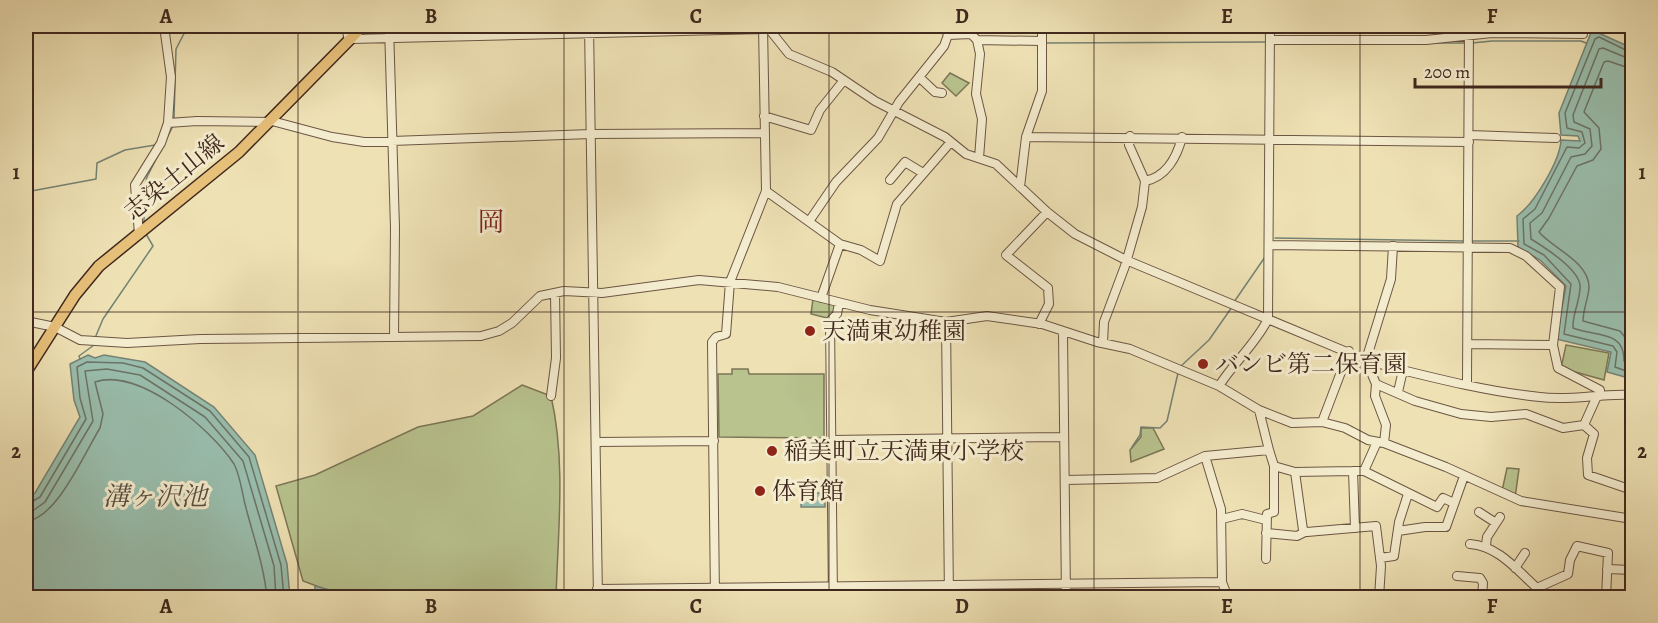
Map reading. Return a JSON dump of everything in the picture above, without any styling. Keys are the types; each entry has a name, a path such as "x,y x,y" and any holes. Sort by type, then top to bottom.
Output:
{"main road":[{"name":"志染土山線","path":"26,372 29,361 55,327 84,282 99,266 201,185 271,122 363,26"}],"street":[{"path":"139,234 135,185 171,123 171,77 164,26"},
{"path":"346,26 350,40 589,30 769,29 789,54 844,80 875,100 945,137 966,154 996,164 1066,229 1126,260 1366,360 1403,370 1539,397 1573,399 1632,395"},
{"path":"389,26 395,228 394,337"},
{"path":"810,220 836,182 878,138 895,109 944,46 948,34 944,26"},
{"path":"1020,187 1026,136 1042,91 1042,26"},
{"path":"1219,386 1232,366 1258,339 1268,319 1270,26"},
{"path":"1467,384 1469,26"},
{"path":"1271,40 1426,40 1469,38 1492,33 1583,34 1584,26"},
{"path":"715,597 712,342 716,337 726,334 730,282 766,191 763,28"},
{"path":"589,30 595,292 598,593 715,588 1222,582"},
{"path":"948,34 971,34 977,40 981,54 976,94 982,118 980,158"},
{"path":"977,40 1042,40"},
{"path":"919,77 935,92 942,93"},
{"path":"764,116 811,130 820,110 844,80"},
{"path":"171,123 271,122 332,137 364,142 392,139 591,134 764,133"},
{"path":"1026,136 1182,137 1271,141 1556,138"},
{"path":"1103,343 1104,322 1142,207 1145,181 1129,145 1130,136"},
{"path":"1145,181 1162,174 1175,158 1182,137"},
{"path":"766,191 810,220 840,244 861,250 880,261 893,211 950,143"},
{"path":"890,180 905,162 923,173"},
{"path":"1039,324 1049,304 1048,288 1006,255 1047,212"},
{"path":"821,298 840,244"},
{"path":"1270,245 1469,246 1510,248 1526,256 1560,286 1554,319 1553,345 1558,369 1600,390 1584,425"},
{"path":"1364,471 1381,443 1386,425 1375,396 1376,384 1366,360 1391,279 1393,246"},
{"path":"26,321 55,327 80,340 127,343 200,339 481,336 499,331 540,296 555,293 595,292 699,280 778,287 839,303 946,322 987,316 1039,324 1063,333 1130,349 1219,386 1258,410 1292,423 1322,422 1381,443 1527,503 1632,519"},
{"path":"551,396 556,358 555,293"},
{"path":"833,597 830,321 837,314 839,303"},
{"path":"946,322 949,597"},
{"path":"1063,333 1066,597"},
{"path":"1469,344 1553,345"},
{"path":"1322,422 1348,351"},
{"path":"1398,392 1403,370"},
{"path":"1376,384 1415,401 1461,414 1491,417 1526,414 1563,428 1584,425"},
{"path":"1258,410 1274,466 1274,512 1267,514 1266,559"},
{"path":"1584,425 1594,434 1587,458 1588,475 1632,490"},
{"path":"830,440 1064,437"},
{"path":"596,442 714,441"},
{"path":"1215,444 1218,453"},
{"path":"1065,480 1157,478 1178,471 1205,456 1269,450"},
{"path":"1205,456 1222,519 1222,582 1228,597"},
{"path":"1274,466 1295,472 1364,471 1437,507 1443,498 1454,503"},
{"path":"1353,471 1355,528"},
{"path":"1295,472 1302,530 1305,532"},
{"path":"1398,531 1446,527 1464,476"},
{"path":"1380,558 1394,556 1408,494"},
{"path":"1479,512 1498,520 1487,537 1486,545"},
{"path":"1222,519 1242,514 1266,520"},
{"path":"1266,533 1297,536 1305,532 1376,526 1380,558 1379,597"},
{"path":"1470,544 1486,545 1515,568 1536,593 1568,574 1570,560 1577,546 1608,553 1606,597"},
{"path":"1515,568 1525,553"},
{"path":"1607,569 1632,570"},
{"path":"1462,579 1480,578 1483,583 1482,597"}],"green space":[{"path":"950,73 969,83 956,96 942,83"},
{"path":"813,299 836,304 836,311 827,318 811,314"},
{"path":"1566,345 1609,353 1604,380 1561,368"},
{"path":"732,369 748,369 749,374 824,374 824,438 719,437 718,374 732,374"},
{"path":"522,385 551,396 556,421 560,496 556,597 349,598 303,581 276,486 315,475 418,427 473,416"},
{"path":"1141,428 1153,428 1164,449 1131,462 1130,450 1141,437"},
{"path":"1507,468 1519,469 1515,498 1502,491"}],"water":[{"path":"1592,30 1632,48 1632,379 1607,372 1611,352 1556,339 1566,286 1540,260 1518,247 1517,216 1531,202 1545,181 1560,149 1561,140 1580,141 1578,136 1561,135 1559,113"},
{"name":"溝ヶ沢池","path":"88,355 95,358 104,355 145,362 214,407 255,455 287,564 290,597 26,597 26,500 35,493 80,417 74,400 70,364"},
{"path":"801,493 825,493 825,507 801,507"},
{"path":"315,586 337,592 345,597 315,597"}],"waterway":[{"path":"174,118 176,49 188,26"},
{"path":"1472,43 1492,41 1581,41 1586,43"},
{"path":"1045,43 1266,42"},
{"path":"1436,43 1464,43"},
{"path":"144,224 144,189 147,177 173,126"},
{"path":"26,192 96,179 97,163 125,150 155,145"},
{"path":"95,338 103,319 153,246 146,234"},
{"path":"1275,238 1465,241"},
{"path":"1472,241 1519,241"},
{"path":"1234,302 1265,257"},
{"path":"1181,366 1209,340 1232,307"},
{"path":"80,359 79,356 94,345"},
{"path":"1132,447 1140,435 1141,427 1160,428 1167,421 1178,373"}],"place":[{"name":"天満東幼稚園","path":"810,331"},
{"name":"バンビ第二保育園","path":"1203,364"},
{"name":"稲美町立天満東小学校","path":"772,451"},
{"name":"体育館","path":"760,491"}],"district":[{"name":"岡","path":"491,222"}]}
